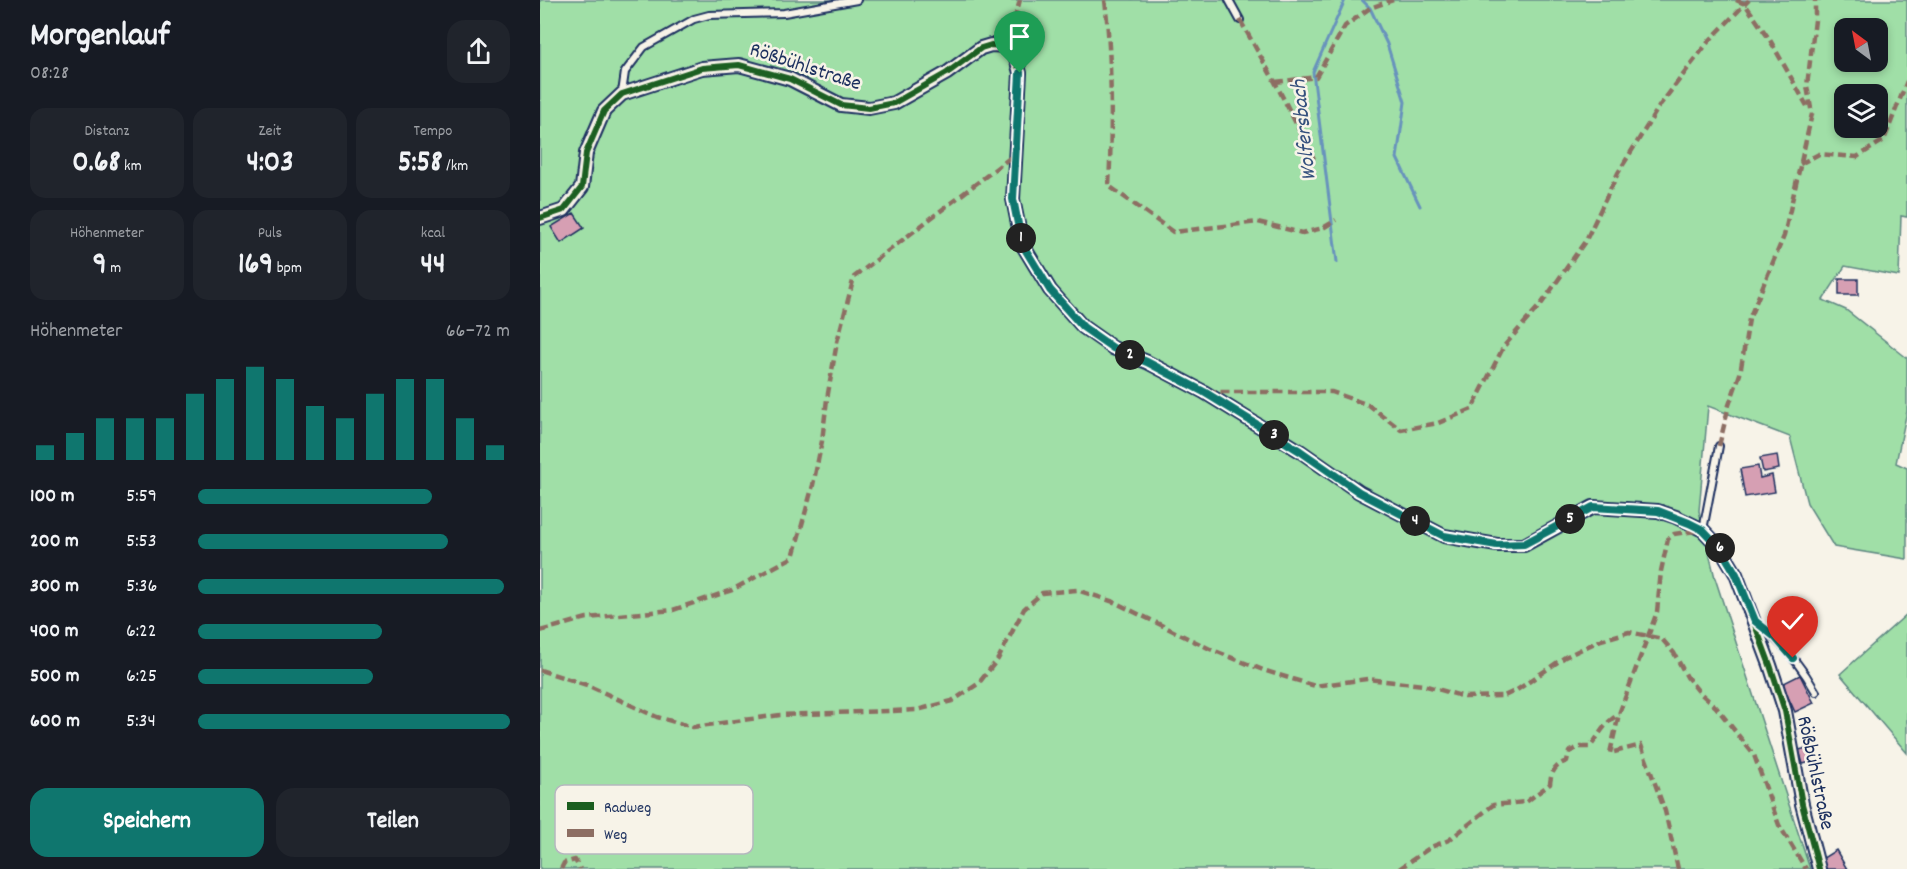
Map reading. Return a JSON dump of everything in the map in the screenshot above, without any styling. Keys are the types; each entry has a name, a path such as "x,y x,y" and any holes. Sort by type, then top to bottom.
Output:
{"street":[{"name":"Rößbühlstraße","path":"622,94 702,68 739,65 790,79 841,105 869,108 894,103 947,73 981,48 991,45 1007,46 1016,58 1020,73 1013,199 1022,244 1050,290 1083,327 1113,348 1147,362 1204,392 1300,451 1359,492 1444,536 1497,545 1524,544 1593,507 1658,511 1703,530 1721,549 1736,574 1755,621 1785,711 1802,804 1819,869"},
{"path":"540,218 564,210 582,187 586,153 604,111 622,94"}],"lane":[{"path":"622,94 625,72 644,47 694,20 709,15 784,13 856,0"},
{"path":"1229,0 1240,20"},
{"path":"1703,530 1719,446"},
{"path":"1755,621 1775,637 1816,692"}],"green space":[{"path":"540,0 1907,0 1907,217 1901,216 1899,276 1845,266 1823,300 1846,310 1907,358 1907,411 1896,463 1907,468 1907,559 1834,547 1807,503 1790,437 1708,406 1699,511 1715,578 1810,869 540,869"},
{"path":"1907,614 1907,753 1840,674"}],"building":[{"path":"574,213 584,228 561,243 551,227"},
{"path":"1839,279 1858,279 1858,295 1839,295"},
{"path":"1777,455 1779,469 1763,472 1760,458"},
{"path":"1758,466 1760,478 1772,475 1775,492 1745,497 1740,469"},
{"path":"1800,675 1814,703 1795,712 1782,684"},
{"path":"1815,746 1818,760 1803,764 1799,750"},
{"path":"1836,850 1847,869 1825,869 1820,860"}],"waterway":[{"name":"Wolfersbach","path":"1337,262 1313,72 1345,0"},
{"path":"1362,0 1370,8 1387,44 1405,102 1397,158 1420,206"}],"marked path":[{"path":"1007,46 1020,0"},
{"path":"1105,0 1111,93 1109,186 1173,232 1258,222 1302,233 1323,228 1336,220"},
{"path":"1275,82 1316,77 1345,26 1370,8 1393,0"},
{"path":"1736,0 1745,4 1770,40 1807,106"},
{"path":"1207,392 1332,392 1369,405 1401,430 1438,423 1472,409 1504,346 1542,303 1586,240 1618,173 1660,105 1709,41 1749,0"},
{"path":"1719,446 1729,405 1740,374 1749,319 1784,236 1812,114 1807,86 1815,20 1815,0"},
{"path":"1240,20 1314,159"},
{"path":"1800,164 1819,154 1857,157 1884,140 1907,81"},
{"path":"540,631 587,618 673,610 732,590 793,557 813,485 837,342 854,277 1015,154"},
{"path":"1678,869 1665,811 1641,745 1610,753 1619,714 1657,612 1661,571 1668,539 1674,534 1702,530"},
{"path":"540,670 587,685 657,717 693,727 780,715 917,710 952,701 978,684 998,659 1024,609 1042,593 1077,590 1114,602 1210,649 1263,670 1315,686 1367,679 1423,685 1465,697 1504,696 1517,690 1565,657 1601,640 1629,632 1662,639 1674,653 1687,677 1716,707 1754,755 1779,825 1806,869"},
{"path":"1399,869 1431,847 1449,840 1493,805 1526,802 1550,784 1554,770 1567,761 1569,752 1579,747 1590,747 1606,725 1619,714"},
{"path":"561,869 564,863 575,860 580,869"}],"cycle path":[{"path":"540,218 564,210 582,187 586,153 604,111 622,94 702,68 739,65 790,79 841,105 869,108 894,103 947,73 981,48 991,45 1007,46 1016,58 1020,73 1013,199 1022,244 1050,290 1083,327 1113,348 1147,362 1204,392 1300,451 1359,492 1444,536 1497,545 1524,545 1593,507 1658,511 1703,530 1721,549 1736,574 1770,665 1785,711 1802,804 1819,869"}],"route":[{"path":"1020,73 1013,199 1022,244 1050,290 1083,327 1113,348 1147,362 1204,392 1300,451 1359,492 1444,536 1497,545 1524,544 1593,507 1658,511 1689,523 1703,530 1721,549 1736,574 1755,621 1775,637 1793,658"}]}
